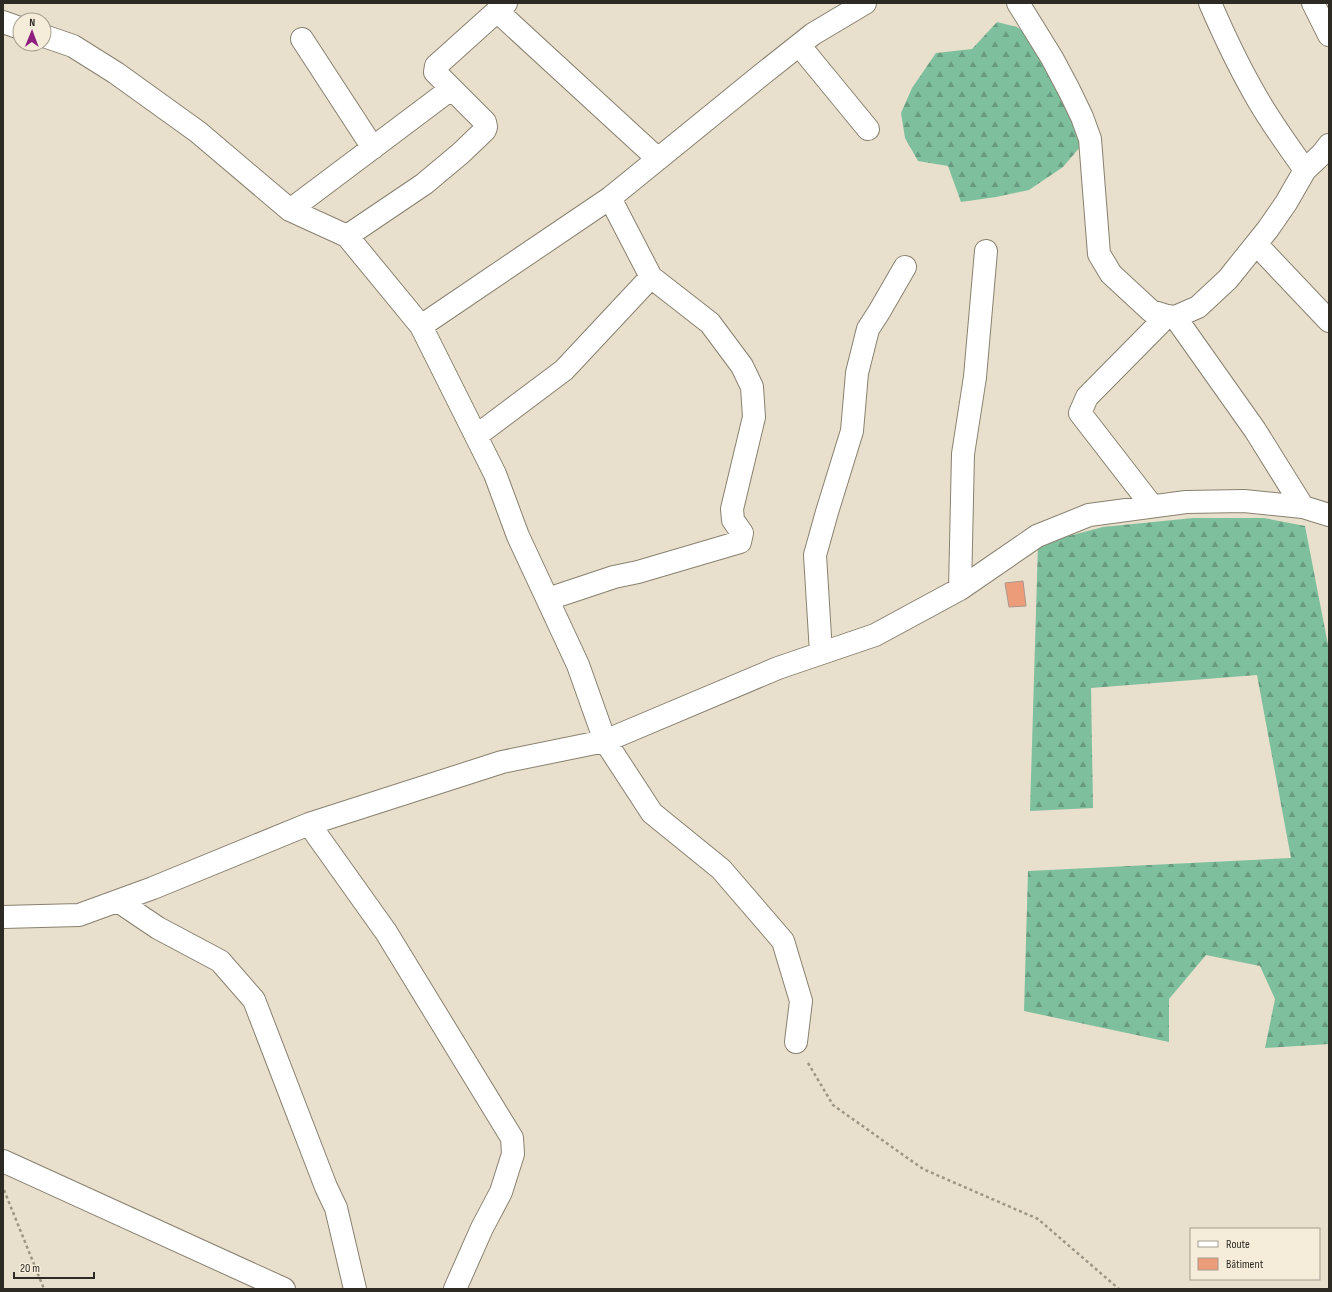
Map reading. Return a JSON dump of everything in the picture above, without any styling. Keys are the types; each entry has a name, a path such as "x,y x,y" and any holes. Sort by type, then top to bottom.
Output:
{"street":[{"path":"422,326 610,198 813,34 865,3"},
{"path":"1018,3 1052,58 1069,90 1082,117 1090,139 1098,242 1103,261 1111,274 1152,311 1171,316 1255,430 1303,507"},
{"path":"1210,3 1227,42 1253,92 1271,122 1305,170"},
{"path":"1313,3 1329,35"},
{"path":"347,236 424,184 461,153 485,130 485,122 435,72 436,66 501,7 658,159"},
{"path":"52,39 73,46 116,73 198,132 290,210 347,236 384,283 422,326 495,474 518,536 578,665 606,741 652,813 721,869 783,941 801,1001 796,1042"},
{"path":"302,39 373,148"},
{"path":"799,45 868,129"},
{"path":"290,210 451,89"},
{"path":"1152,506 1080,413 1087,397 1171,316 1198,306 1228,279 1286,203 1305,170 1327,153"},
{"path":"548,600 614,577 740,542 742,532 733,520 732,509 754,417 752,387 742,366 710,323 651,277 610,198"},
{"path":"1256,244 1329,322"},
{"path":"960,589 962,454 975,377 986,251"},
{"path":"821,653 815,556 852,431 858,373 868,329 904,267"},
{"path":"476,436 564,370 651,277"},
{"path":"4,914 79,915 154,888 309,824 502,762 606,741 778,668 875,635 960,589 1037,536 1089,515 1186,502 1244,501 1303,507 1329,515"},
{"path":"309,824 386,932 512,1138 514,1154 501,1192 482,1228 455,1289"},
{"path":"118,901 158,928 220,961 254,1000 326,1187 336,1208 355,1289"},
{"path":"3,1161 284,1289"}],"path":[{"path":"796,1042 832,1105 923,1168 1038,1219 1119,1289"},
{"path":"3,1188 44,1289"}],"green space":[{"path":"997,22 1017,27 1041,44 1086,140 1063,167 1029,190 961,202 948,166 918,161 905,138 901,113 912,88 936,53 972,49"},
{"path":"1193,518 1264,518 1305,526 1329,650 1329,1044 1265,1048 1275,999 1260,966 1206,955 1169,999 1169,1042 1024,1011 1028,871 1291,858 1257,675 1091,688 1093,808 1030,811 1038,544 1103,527"}],"building":[{"path":"1023,581 1026,606 1009,607 1005,583"}]}
